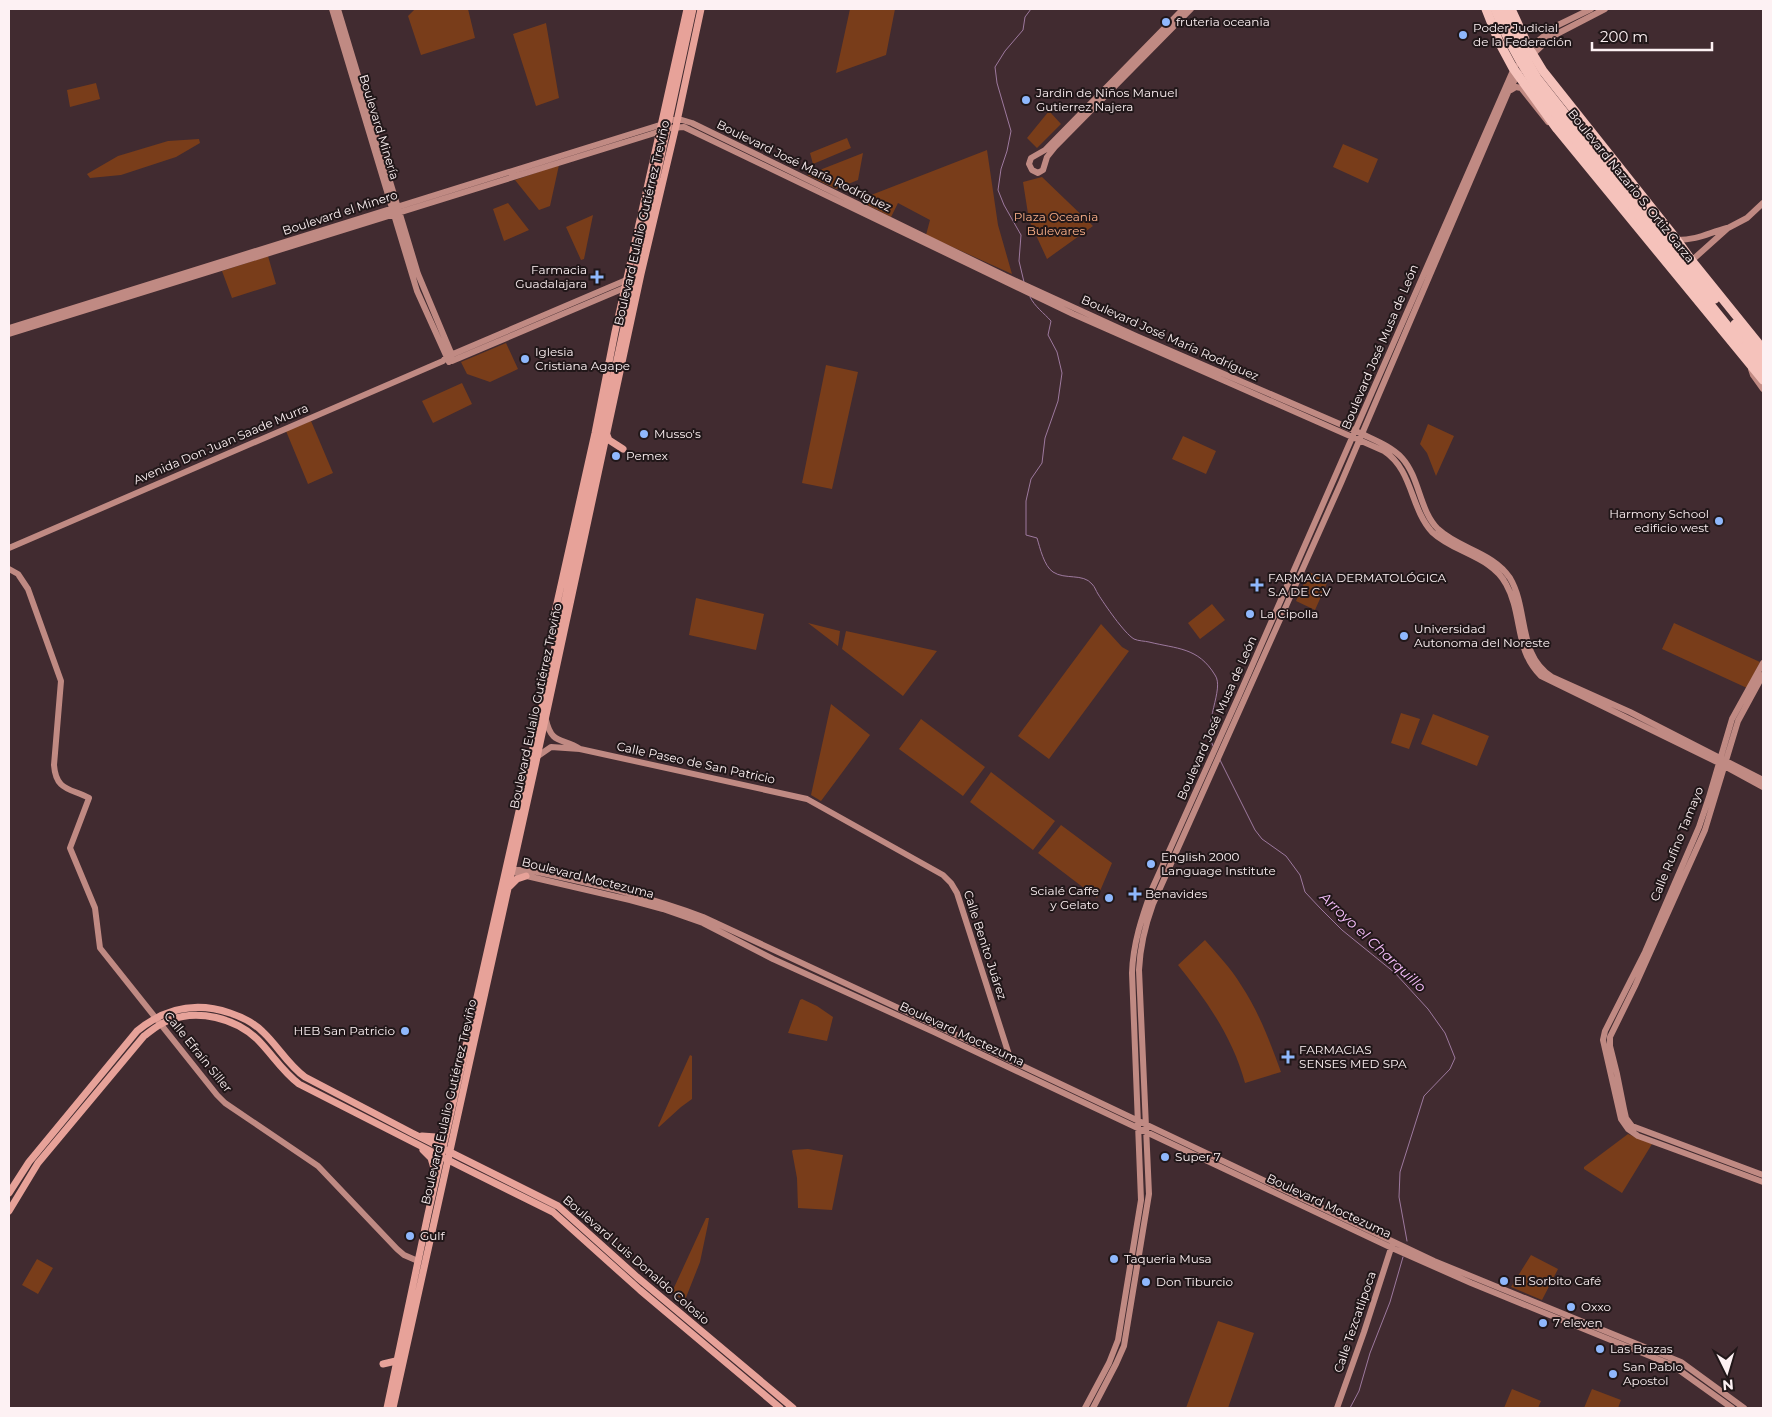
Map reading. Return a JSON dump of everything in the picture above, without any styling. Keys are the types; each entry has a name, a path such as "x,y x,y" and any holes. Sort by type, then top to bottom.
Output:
{"highway":[{"path":"1486,9 1499,42 1516,71 1557,129 1763,380"},
{"name":"Boulevard Nazario S. Ortiz Garza","path":"1495,9 1508,38 1535,87 1615,185 1630,195 1647,215 1763,359"},
{"name":"Boulevard Nazario S. Ortiz Garza","path":"1503,9 1520,48 1537,78 1633,210 1763,370"},
{"path":"1511,9 1530,51 1543,71 1763,349"},
{"path":"1499,42 1516,44 1524,37"},
{"path":"1530,89 1529,82 1533,75 1543,71"},
{"path":"1618,166 1630,195"},
{"path":"1615,185 1621,207"},
{"path":"1720,326 1763,370"}],"main road":[{"name":"Boulevard Eulalio Gutiérrez Treviño","path":"387,1408 436,1175 445,1155 468,1072 505,889 512,843 633,280 687,9"},
{"name":"Boulevard Eulalio Gutiérrez Treviño","path":"664,127 692,9"},
{"name":"Boulevard Eulalio Gutiérrez Treviño","path":"560,614 555,612 633,280 676,123 701,9"},
{"name":"Boulevard Eulalio Gutiérrez Treviño","path":"393,1408 444,1174 448,1122 458,1076 505,889 512,870 604,447 633,280"},
{"path":"606,435 611,442 623,449"},
{"path":"594,460 599,450 604,447"},
{"path":"512,843 510,864 512,870"},
{"path":"505,889 514,880 526,876"},
{"name":"Boulevard Luis Donaldo Colosio","path":"9,1193 29,1162 137,1031 155,1018 181,1008 209,1007 236,1015 261,1030 298,1072 412,1133 460,1166 560,1216 640,1290 780,1408"},
{"name":"Boulevard Luis Donaldo Colosio","path":"9,1211 30,1174 54,1142 138,1042 160,1024 170,1020 195,1015 222,1019 233,1023 256,1038 286,1073 308,1088 419,1146 445,1155 558,1206 637,1277 793,1408"},
{"path":"458,1076 468,1072"},
{"path":"308,1088 315,1088 346,1104 350,1101"},
{"path":"412,1133 427,1138 436,1137 441,1134 448,1122"},
{"path":"419,1146 431,1158 436,1175"},
{"path":"444,1174 452,1167 460,1166"},
{"path":"415,1309 421,1267 418,1261 429,1244"},
{"path":"383,1364 404,1357 401,1342"},
{"path":"394,1373 397,1389"}],"street":[{"name":"Boulevard Minería","path":"332,9 396,210 449,359"},
{"name":"Boulevard Minería","path":"338,9 396,210"},
{"path":"1183,9 1045,150 1031,158 1029,164 1032,170 1038,173 1043,170 1047,157 1191,9"},
{"path":"1516,71 1546,33 1590,9"},
{"path":"1530,51 1583,19 1605,9"},
{"path":"1567,20 1583,19"},
{"name":"Boulevard José Musa de León","path":"1085,1408 1112,1354 1120,1329 1141,1200 1132,983 1134,946 1141,919 1152,889 1210,760 1432,272 1516,71"},
{"name":"Boulevard José Musa de León","path":"1391,359 1435,247 1516,71"},
{"path":"1509,90 1516,87 1521,88 1539,113 1557,129"},
{"name":"Boulevard el Minero","path":"9,328 676,123"},
{"name":"Boulevard José María Rodríguez","path":"676,123 828,198 1011,282 1357,436 1385,446 1404,460 1427,513 1438,529 1495,562 1506,573 1518,596 1532,655 1551,679 1630,712 1722,762"},
{"path":"1677,240 1692,240 1728,228 1747,218 1763,203"},
{"name":"Boulevard el Minero","path":"9,334 396,210"},
{"path":"1676,274 1728,228"},
{"path":"1432,272 1436,254 1435,247"},
{"name":"Avenida Don Juan Saade Murra","path":"9,548 633,280"},
{"path":"1751,365 1753,375 1763,389"},
{"name":"Boulevard José Musa de León","path":"1093,1408 1120,1355 1127,1331 1149,1194 1139,976 1143,937 1153,904 1241,709 1357,436"},
{"name":"Calle Efraín Siller","path":"9,569 18,574 28,589 61,681 54,765 56,778 62,787 89,798 70,848 94,902 99,928 98,940 100,948 221,1099 318,1166 397,1249 404,1255 418,1261"},
{"name":"Calle Rufino Tamayo","path":"1630,1128 1626,1118 1610,1046 1610,1037 1705,830 1732,719 1763,663"},
{"name":"Calle Rufino Tamayo","path":"1630,1128 1621,1120 1603,1046 1603,1035 1645,952 1695,836 1738,721 1763,676"},
{"name":"Calle Paseo de San Patricio","path":"545,719 553,738 580,749"},
{"name":"Calle Paseo de San Patricio","path":"538,756 547,748 554,746 580,749 807,799"},
{"path":"1722,762 1763,780"},
{"path":"1722,762 1763,787"},
{"name":"Calle Benito Juárez","path":"807,799 920,861 943,875 951,883 956,893 1013,1070"},
{"name":"Boulevard Moctezuma","path":"512,870 518,874 639,902 702,923 773,959 934,1032 1146,1133 1392,1245"},
{"name":"Boulevard Moctezuma","path":"512,870 528,870 630,893 666,903 703,917 1146,1124 1392,1245"},
{"path":"1630,1128 1763,1175"},
{"path":"1630,1128 1638,1136 1763,1182"},
{"path":"1392,1245 1471,1283 1672,1365 1732,1408"},
{"path":"1392,1245 1681,1362 1744,1408"},
{"name":"Calle Tezcatlipoca","path":"1337,1408 1392,1245"}],"green space":[{"path":"415,9 468,9 475,38 421,55 408,16"},
{"path":"850,9 895,9 886,55 836,73"},
{"path":"546,23 559,98 536,106 513,34"},
{"path":"96,83 100,99 70,107 67,90"},
{"path":"1049,111 1061,124 1037,148 1027,138"},
{"path":"847,138 851,148 813,164 810,153"},
{"path":"199,139 200,143 176,157 121,175 90,178 87,174 118,156 168,141"},
{"path":"1343,144 1378,159 1368,183 1333,167"},
{"path":"987,150 998,225 1012,274 926,235 930,220 898,203 891,217 864,203 866,197"},
{"path":"863,153 858,180 836,189 807,175"},
{"path":"559,165 550,206 539,210 515,180"},
{"name":"Plaza Oceania Bulevares","path":"1042,177 1093,226 1047,259 1029,220 1023,182"},
{"path":"508,203 529,230 504,241 493,209"},
{"path":"593,215 584,259 581,260 566,227"},
{"path":"268,256 276,284 232,298 222,271"},
{"path":"506,343 518,369 490,382 467,374 461,362"},
{"path":"826,365 858,372 832,489 802,483"},
{"path":"462,383 472,404 433,423 422,401"},
{"path":"311,421 333,473 308,484 286,431"},
{"path":"1428,424 1454,436 1436,476 1427,453 1420,444"},
{"path":"1183,436 1216,451 1206,474 1172,459"},
{"path":"1309,572 1328,581 1315,610 1296,601"},
{"path":"696,598 764,614 756,650 689,635"},
{"path":"1212,604 1225,620 1200,639 1188,623"},
{"path":"808,623 840,631 838,646"},
{"path":"1674,623 1760,662 1747,688 1662,649"},
{"path":"1101,624 1122,647 1129,651 1049,759 1018,736"},
{"path":"846,631 937,651 903,696 842,649"},
{"path":"831,704 870,735 821,801 811,795"},
{"path":"1401,713 1420,719 1409,749 1391,743"},
{"path":"1433,714 1489,736 1477,766 1421,744"},
{"path":"921,719 985,767 963,796 899,749"},
{"path":"991,772 1055,821 1033,850 970,802"},
{"path":"1061,825 1112,863 1097,898 1038,853"},
{"path":"1205,940 1224,961 1247,995 1264,1027 1281,1072 1245,1083 1240,1066 1226,1035 1199,992 1178,965"},
{"path":"802,999 833,1017 827,1041 788,1033"},
{"path":"690,1055 692,1056 692,1099 659,1127 658,1126"},
{"path":"1628,1134 1652,1144 1622,1193 1584,1169 1584,1167"},
{"path":"808,1149 843,1155 832,1210 798,1208 797,1178 792,1151"},
{"path":"706,1218 709,1218 700,1262 685,1300 683,1300 672,1292"},
{"path":"1531,1255 1558,1269 1542,1300 1511,1287"},
{"path":"37,1259 53,1268 38,1294 22,1285"},
{"path":"1218,1321 1254,1333 1228,1408 1186,1408"},
{"path":"1512,1389 1541,1401 1538,1408 1504,1408"},
{"path":"1592,1389 1621,1400 1618,1408 1584,1408"}],"waterway":[{"name":"Arroyo el Charquillo","path":"1024,282 1019,261 1021,235 998,190 1001,169 1011,131 997,83 995,67 1005,51 1023,30 1025,17 1031,9"},
{"name":"Arroyo el Charquillo","path":"1030,297 1051,321 1048,335 1057,352 1062,373 1058,401 1045,438 1042,463 1031,479 1026,501 1026,535 1037,538 1045,561 1053,572 1063,576 1079,577 1092,584 1115,618 1134,639 1178,648 1194,654 1208,666 1217,681 1210,728 1213,746"},
{"name":"Arroyo el Charquillo","path":"1220,760 1255,830 1262,839 1286,856 1300,875 1305,892 1321,909 1342,930 1395,973 1428,1009 1445,1033 1455,1058 1450,1069 1424,1096 1400,1172 1399,1197 1407,1241"},
{"name":"Arroyo el Charquillo","path":"1350,1408 1359,1391 1370,1353 1390,1302 1403,1257"}],"place":[{"name":"fruteria oceania","path":"1166,22"},
{"name":"Poder Judicial de la Federación","path":"1463,35"},
{"name":"Jardin de Niños Manuel Gutierrez Najera","path":"1026,100"},
{"name":"Farmacia Guadalajara","path":"597,277"},
{"name":"Iglesia Cristiana Agape","path":"525,359"},
{"name":"Musso's","path":"644,434"},
{"name":"Pemex","path":"616,456"},
{"name":"Harmony School edificio west","path":"1719,521"},
{"name":"FARMACIA DERMATOLÓGICA S.A DE C.V","path":"1257,585"},
{"name":"La Cipolla","path":"1250,614"},
{"name":"Universidad Autonoma del Noreste","path":"1404,636"},
{"name":"English 2000 Language Institute","path":"1151,864"},
{"name":"Benavides","path":"1135,894"},
{"name":"Scialé Caffe y Gelato","path":"1109,898"},
{"name":"HEB San Patricio","path":"405,1031"},
{"name":"FARMACIAS SENSES MED SPA","path":"1288,1057"},
{"name":"Super 7","path":"1165,1157"},
{"name":"Gulf","path":"410,1236"},
{"name":"Taqueria Musa","path":"1114,1259"},
{"name":"El Sorbito Café","path":"1504,1281"},
{"name":"Don Tiburcio","path":"1146,1282"},
{"name":"Oxxo","path":"1571,1307"},
{"name":"7 eleven","path":"1543,1323"},
{"name":"Las Brazas","path":"1600,1349"},
{"name":"San Pablo Apostol","path":"1613,1374"}]}
